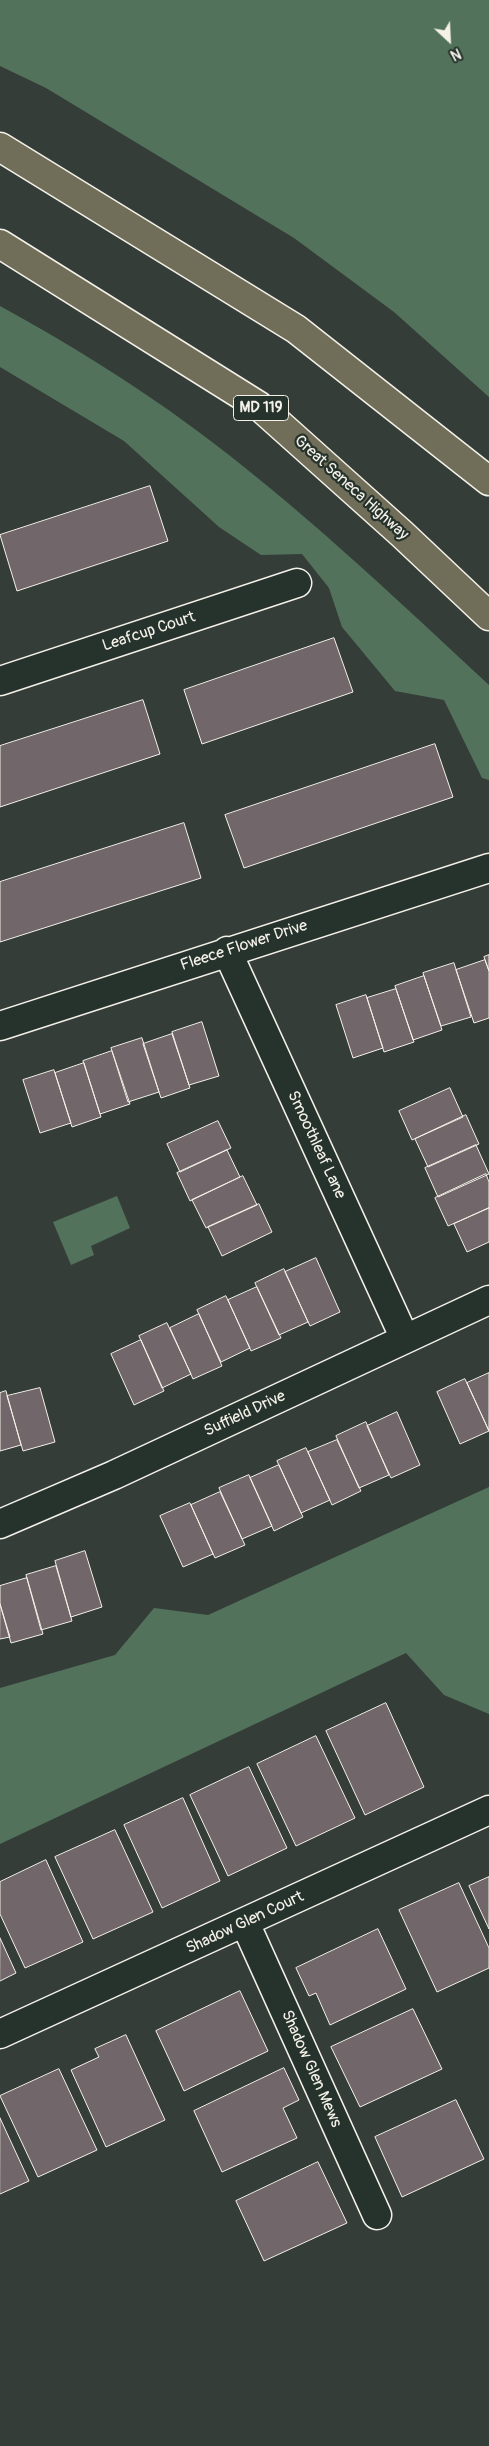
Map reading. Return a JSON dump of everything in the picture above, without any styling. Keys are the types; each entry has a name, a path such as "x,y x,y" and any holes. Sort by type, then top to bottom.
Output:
{"main road":[{"path":"0,147 296,329 489,481"},
{"name":"Great Seneca Highway","path":"0,244 259,406 402,534 489,616"}],"street":[{"name":"Leafcup Court","path":"0,681 297,583"},
{"name":"Fleece Flower Drive","path":"0,1026 227,951 489,868"},
{"name":"Smoothleaf Lane","path":"227,951 405,1339"},
{"name":"Suffield Drive","path":"0,1524 114,1475 489,1300"},
{"name":"Shadow Glen Court","path":"0,2034 489,1810"},
{"name":"Shadow Glen Mews","path":"245,1923 377,2215"}],"green space":[{"path":"0,0 489,0 489,397 394,312 294,238 46,88 0,66"},
{"path":"0,306 122,378 169,410 231,457 307,519 489,685 489,780 482,778 444,700 395,691 342,627 329,588 302,554 261,555 219,527 124,441 0,367"},
{"path":"117,1196 130,1228 91,1246 94,1255 71,1265 53,1222"},
{"path":"489,1487 489,1714 444,1695 406,1653 0,1844 0,1688 115,1655 154,1608 208,1615"}],"building":[{"path":"150,486 168,541 17,591 0,535"},
{"path":"334,638 353,692 202,744 184,690"},
{"path":"143,700 160,754 0,807 0,746"},
{"path":"435,744 453,797 244,868 225,815"},
{"path":"184,823 201,878 0,942 0,882"},
{"path":"489,955 489,971 484,957"},
{"path":"485,960 489,971 489,1018 474,1023 456,970"},
{"path":"454,963 471,1017 441,1026 423,973"},
{"path":"424,976 442,1030 413,1040 395,986"},
{"path":"396,989 414,1042 384,1052 367,998"},
{"path":"366,995 383,1048 353,1058 336,1005"},
{"path":"202,1022 219,1076 189,1085 172,1032"},
{"path":"172,1034 190,1088 161,1098 143,1044"},
{"path":"142,1038 159,1092 128,1102 111,1048"},
{"path":"112,1051 130,1104 100,1114 83,1061"},
{"path":"84,1063 101,1117 72,1127 55,1073"},
{"path":"54,1070 71,1123 40,1133 23,1080"},
{"path":"450,1088 463,1117 412,1140 399,1111"},
{"path":"466,1115 479,1144 428,1167 415,1139"},
{"path":"218,1121 231,1148 180,1172 167,1144"},
{"path":"476,1145 489,1174 438,1197 425,1168"},
{"path":"227,1150 240,1177 190,1201 177,1173"},
{"path":"486,1174 489,1182 489,1208 448,1226 435,1198"},
{"path":"243,1176 257,1205 206,1228 192,1200"},
{"path":"259,1204 272,1232 222,1256 208,1227"},
{"path":"489,1208 489,1242 467,1252 454,1224"},
{"path":"316,1258 340,1312 310,1326 285,1272"},
{"path":"284,1269 308,1322 279,1335 255,1283"},
{"path":"257,1287 281,1338 251,1351 228,1300"},
{"path":"226,1296 250,1348 221,1362 197,1310"},
{"path":"199,1314 222,1366 193,1379 170,1328"},
{"path":"167,1323 191,1374 162,1388 139,1336"},
{"path":"141,1340 164,1391 134,1405 111,1354"},
{"path":"489,1373 489,1431 467,1383"},
{"path":"465,1379 489,1431 460,1444 437,1392"},
{"path":"40,1388 55,1442 23,1451 7,1396"},
{"path":"6,1391 21,1445 0,1451 0,1393"},
{"path":"397,1412 420,1465 391,1478 367,1426"},
{"path":"366,1422 389,1475 359,1488 336,1436"},
{"path":"337,1440 361,1491 332,1505 308,1452"},
{"path":"306,1448 330,1500 301,1513 277,1461"},
{"path":"279,1465 303,1517 274,1531 250,1478"},
{"path":"249,1475 272,1526 242,1539 219,1488"},
{"path":"220,1492 245,1545 215,1558 191,1505"},
{"path":"190,1503 213,1554 183,1567 160,1516"},
{"path":"85,1551 102,1607 71,1617 55,1561"},
{"path":"56,1566 72,1621 41,1630 26,1575"},
{"path":"27,1578 43,1634 11,1643 0,1604 0,1586"},
{"path":"0,1604 10,1637 0,1639"},
{"path":"386,1703 424,1787 365,1815 326,1731"},
{"path":"316,1736 355,1818 296,1846 257,1764"},
{"path":"249,1767 287,1848 228,1876 190,1795"},
{"path":"183,1798 220,1881 162,1908 124,1825"},
{"path":"115,1830 153,1912 93,1939 55,1857"},
{"path":"46,1860 83,1942 25,1968 0,1914 0,1882"},
{"path":"489,1877 489,1929 469,1886"},
{"path":"459,1883 489,1948 489,1968 437,1992 399,1910"},
{"path":"378,1929 406,1989 330,2025 316,1993 309,1996 296,1968"},
{"path":"0,1938 16,1973 0,1981"},
{"path":"240,1991 268,2051 184,2091 156,2031"},
{"path":"413,2009 442,2069 360,2107 331,2047"},
{"path":"126,2035 165,2120 106,2147 71,2070 99,2057 95,2049"},
{"path":"284,2068 299,2100 283,2108 297,2138 222,2172 194,2111"},
{"path":"59,2069 97,2150 38,2177 0,2096"},
{"path":"456,2100 484,2159 402,2197 375,2137"},
{"path":"0,2118 29,2181 0,2194"},
{"path":"318,2162 347,2223 264,2261 236,2201"}]}
